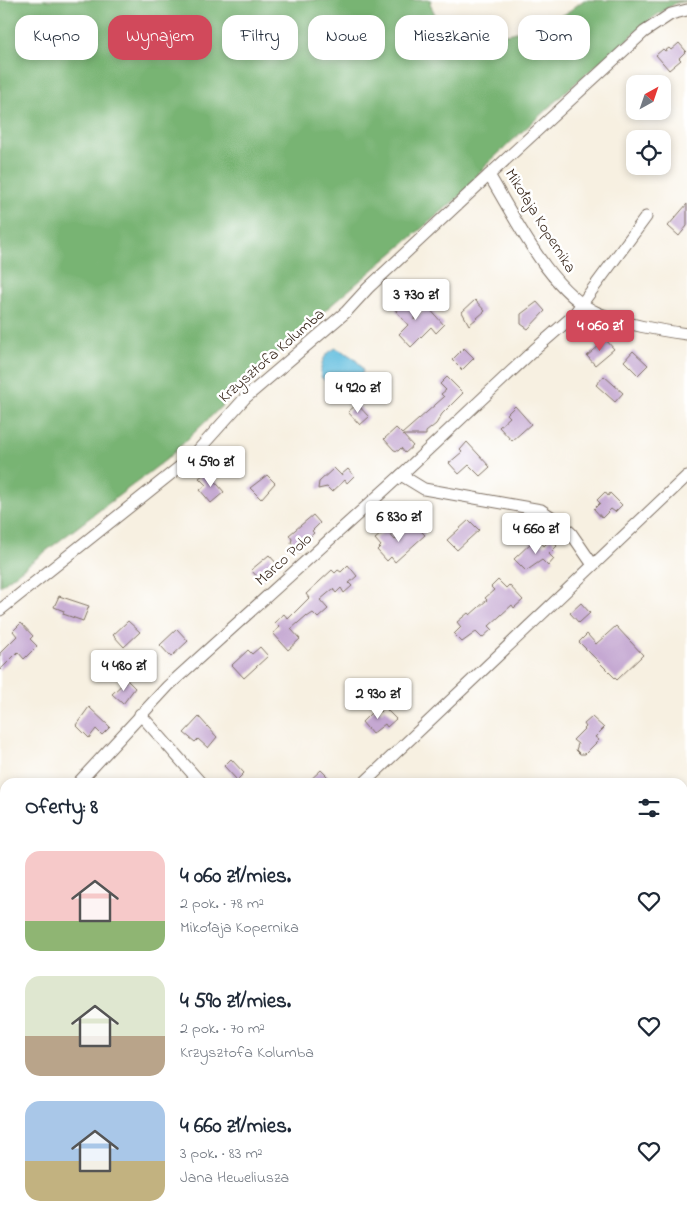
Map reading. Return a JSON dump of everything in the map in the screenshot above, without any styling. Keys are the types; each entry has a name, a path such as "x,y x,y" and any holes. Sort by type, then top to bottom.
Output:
{"street":[{"name":"Mikołaja Kopernika","path":"687,10 671,14 644,32 489,175 551,275 564,290 582,304 619,321 687,334"},
{"name":"Krzysztofa Kolumba","path":"0,610 192,457 245,398 346,312 368,288 489,175"},
{"name":"Marco Polo","path":"83,778 168,686 572,317 646,217"},
{"path":"401,475 424,489 541,510 571,533 593,565"},
{"path":"369,778 687,476"},
{"path":"140,714 196,778"}],"green space":[{"path":"0,0 431,0 430,4 435,15 395,15 395,60 508,60 508,34 518,31 518,60 590,60 590,15 562,15 584,0 687,1 676,3 654,17 572,86 487,164 460,196 290,340 167,459 0,586"}],"water":[{"path":"336,348 356,360 363,372 346,394 339,395 321,377 321,368 325,356"}],"building":[{"path":"679,43 686,51 679,58 681,60 669,70 656,55 663,49 665,51 669,48 671,50"},
{"path":"687,204 687,226 679,236 668,226"},
{"path":"407,295 416,300 414,320 428,307 444,325 436,333 431,327 411,347 399,334 408,325 396,311 397,302"},
{"path":"475,300 485,311 469,325 462,312"},
{"path":"537,302 545,311 528,329 521,324 521,314"},
{"path":"606,340 614,349 595,365 587,356"},
{"path":"464,348 474,358 462,370 452,360"},
{"path":"633,351 648,365 638,375 624,361"},
{"path":"604,376 623,393 615,402 596,385"},
{"path":"447,377 463,393 442,414 436,424 426,432 426,435 403,435 413,446 405,453 401,448 398,451 394,450 384,439 396,428 402,434 444,397 441,394 446,390 440,384"},
{"path":"357,404 369,417 360,425 348,412"},
{"path":"515,406 531,424 512,441 499,427 510,417 507,414"},
{"path":"467,442 490,467 480,476 469,465 459,474 449,463 462,452 460,450"},
{"path":"334,468 341,475 348,469 354,476 347,483 345,480 332,492 327,487 318,489 319,482"},
{"path":"207,472 224,492 211,503 200,490 206,485 199,478"},
{"path":"267,475 275,483 261,499 250,488"},
{"path":"605,492 608,496 610,493 622,505 615,512 611,509 602,518 594,509 600,503 597,500"},
{"path":"313,515 320,523 312,531 314,533 299,547 291,543 292,539 289,535"},
{"path":"469,520 479,530 457,550 447,540"},
{"path":"413,523 425,535 395,562 391,557 387,561 377,550 381,546 375,539 386,530 395,540"},
{"path":"551,539 557,546 549,554 554,559 548,566 542,560 526,571 514,559 533,541 535,544 539,540 544,546"},
{"path":"269,555 278,565 261,581 251,570"},
{"path":"348,565 357,576 349,583 352,586 344,593 341,588 336,593 333,589 320,600 328,609 318,618 313,613 306,616 291,629 300,639 288,650 273,633 280,627 275,622 284,614 288,619 309,598 306,594 332,570 335,573 338,570 341,572"},
{"path":"498,580 506,588 509,585 523,600 514,608 512,605 489,626 492,629 482,638 476,632 462,642 454,634 461,627 457,622 468,613 470,615 487,600 485,598 494,590 491,587"},
{"path":"59,596 89,606 83,621 63,614 64,611 54,607"},
{"path":"581,603 590,613 579,623 570,613"},
{"path":"128,621 140,632 124,647 113,635"},
{"path":"21,623 33,636 30,639 37,646 24,659 18,652 0,670 0,653 17,636 13,631"},
{"path":"616,626 643,655 617,680 579,642 587,634 596,644"},
{"path":"177,629 188,641 171,657 160,645"},
{"path":"260,647 268,656 244,678 232,665 248,650 252,654"},
{"path":"127,680 135,688 123,704 112,694"},
{"path":"89,707 110,727 102,735 96,729 89,738 76,725"},
{"path":"377,707 381,712 385,708 396,719 387,727 385,724 372,734 362,722"},
{"path":"199,717 217,737 208,748 198,739 195,742 184,733"},
{"path":"592,717 604,728 595,737 599,740 585,754 580,754 576,750 578,744 573,740 586,727 584,724"},
{"path":"231,759 244,773 239,778 235,778 224,766"},
{"path":"321,770 329,778 312,778"}]}
